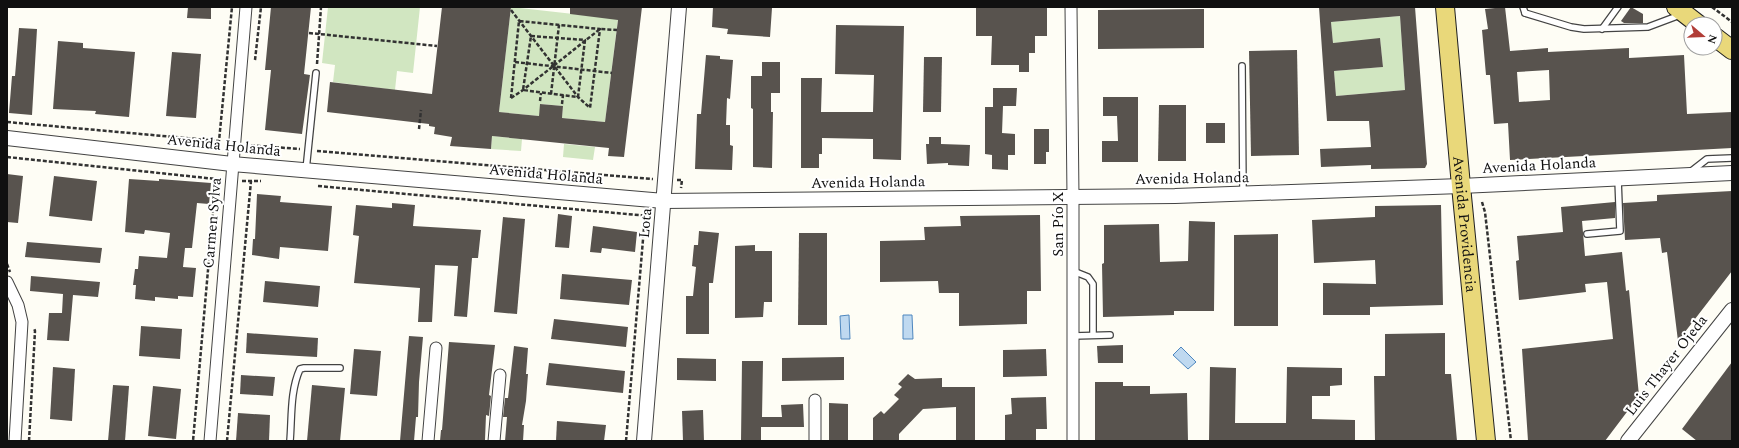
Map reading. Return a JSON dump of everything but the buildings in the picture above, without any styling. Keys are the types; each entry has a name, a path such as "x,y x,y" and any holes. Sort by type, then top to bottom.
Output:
{"main road":[{"name":"Avenida Providencia","path":"1445,7 1486,441"},
{"path":"1723,43 1732,50"}],"street":[{"name":"Carmen Sylva","path":"210,441 246,7"},
{"name":"Lota","path":"644,441 679,7"},
{"name":"San Pío X","path":"1071,7 1073,441"},
{"name":"Avenida Holanda","path":"7,138 232,164 664,201 1243,194 1461,186 1732,173"},
{"path":"7,282 18,306 22,322 15,441"},
{"name":"Luis Thayer Ojeda","path":"1628,441 1732,310"},
{"path":"428,441 436,348"},
{"path":"494,441 500,375"},
{"path":"815,400 815,441"}],"lane":[{"path":"1523,7 1525,13"},
{"path":"1525,13 1528,7"},
{"path":"1602,29 1618,7"},
{"path":"1525,13 1570,28 1602,29 1648,27 1680,10"},
{"path":"1242,66 1243,194"},
{"path":"306,170 316,73"},
{"path":"1686,175 1707,159 1732,158"},
{"path":"1587,234 1620,231 1618,179"},
{"path":"1073,271 1088,277 1093,284 1094,334"},
{"path":"1073,336 1094,334 1110,335"},
{"path":"290,441 293,395 296,377 300,369 340,368"}],"path":[{"path":"7,122 219,141 232,7"},
{"path":"317,64 321,7"},
{"path":"1712,7 1732,22"},
{"path":"511,10 578,97 590,108 600,29"},
{"path":"519,21 617,30"},
{"path":"519,21 511,98 600,29"},
{"path":"551,94 559,25"},
{"path":"309,33 437,46"},
{"path":"531,36 585,40"},
{"path":"523,90 531,36"},
{"path":"578,97 585,40"},
{"path":"515,62 527,62 612,73"},
{"path":"523,90 578,97"},
{"path":"540,101 541,93"},
{"path":"562,104 563,95"},
{"path":"419,130 421,110"},
{"path":"245,145 652,179"},
{"path":"7,157 216,179 193,441"},
{"path":"241,181 263,181"},
{"path":"227,441 251,181"},
{"path":"311,186 645,216 626,441"},
{"path":"1482,202 1486,212 1511,441"}],"green space":[{"path":"328,7 420,7 413,73 397,71 395,90 333,82 335,65 322,63"},
{"path":"511,7 618,19 605,122 562,118 563,106 541,104 539,116 499,112"},
{"path":"1400,16 1405,90 1336,96 1334,71 1383,67 1380,39 1333,43 1331,22"},
{"path":"492,136 522,139 521,151 491,149"},
{"path":"564,144 595,147 593,160 563,157"}],"water":[{"path":"849,315 850,339 841,339 840,316"},
{"path":"903,315 912,315 913,339 903,339"},
{"path":"1181,347 1196,362 1188,369 1173,355"}]}
